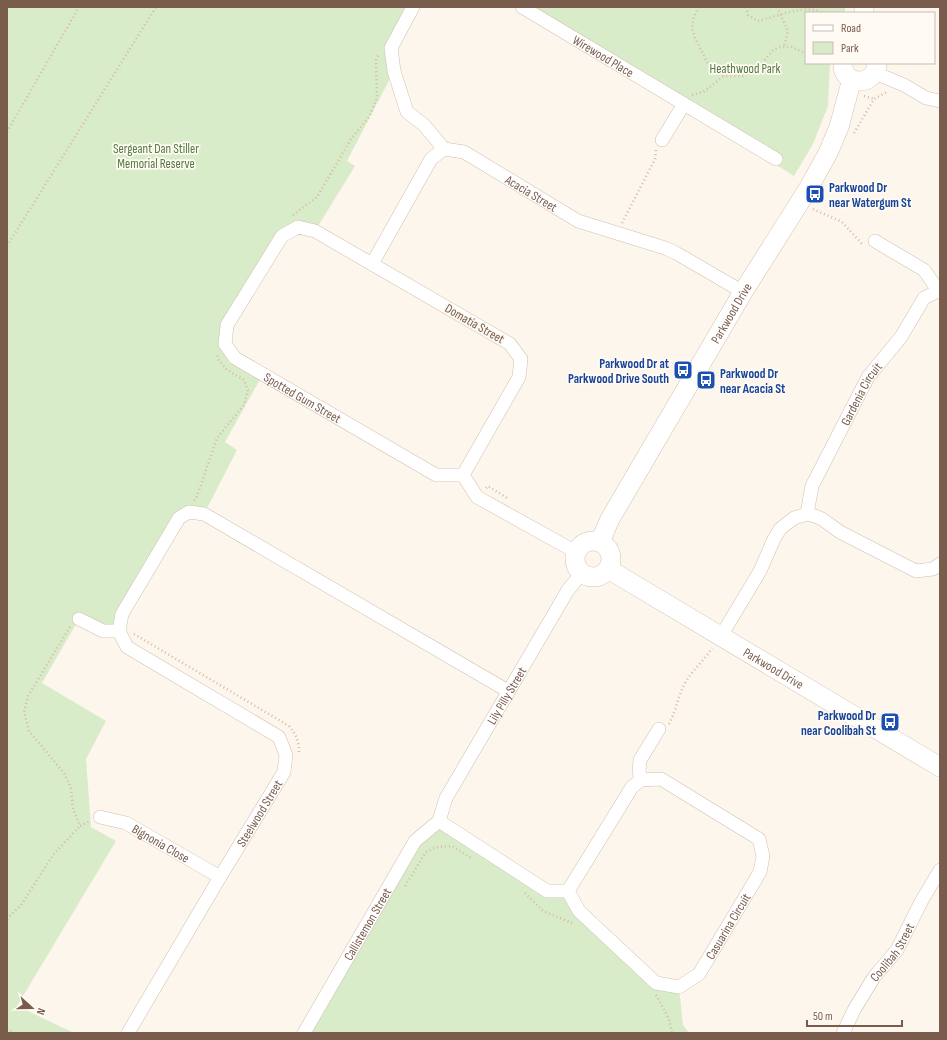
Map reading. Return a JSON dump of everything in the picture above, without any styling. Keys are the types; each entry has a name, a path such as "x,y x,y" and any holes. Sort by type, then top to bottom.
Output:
{"street":[{"path":"372,264 431,159 444,149 424,125 407,112 394,70 391,48 413,7"},
{"name":"Wirewood Place","path":"522,7 776,159"},
{"path":"843,64 845,73 854,81 871,78 876,68 926,98 940,101"},
{"name":"Parkwood Drive","path":"608,541 610,518 828,153 839,127 850,86 854,81"},
{"path":"659,142 680,101"},
{"name":"Acacia Street","path":"444,149 464,152 578,221 676,252 744,292"},
{"name":"Spotted Gum Street","path":"372,264 315,231 298,227 282,236 227,325 225,344 235,358 436,475 463,475"},
{"path":"875,241 924,270 939,290"},
{"name":"Domatia Street","path":"372,264 510,344 521,359 519,377 463,475"},
{"name":"Gardenia Circuit","path":"807,514 812,486 868,377 901,337 924,298 939,290"},
{"path":"463,475 477,497 576,552"},
{"path":"79,619 103,631 119,631 122,614 179,518 189,512 204,514 508,691"},
{"path":"714,645 760,571 780,529 794,518 807,514 822,519 840,532 916,571 938,571"},
{"path":"608,541 605,545 611,556 612,572 597,577 587,576 584,580 576,564 576,552 580,546 586,542 608,541"},
{"name":"Parkwood Drive","path":"612,572 714,645 940,767"},
{"name":"Lily Pilly Street","path":"439,821 446,798 568,590 584,580"},
{"name":"Steelwood Street","path":"119,631 127,647 279,737 286,755 284,772 128,1033"},
{"path":"439,821 547,892 568,891 632,787 642,780 638,771 640,760 663,728"},
{"name":"Casuarina Circuit","path":"568,891 579,911 656,983 679,988 699,974 760,872 763,856 759,839 661,779 642,780"},
{"name":"Bignonia Close","path":"100,817 126,823 220,878"},
{"name":"Callistemon Street","path":"304,1033 415,841 439,821"},
{"name":"Coolibah Street","path":"843,1033 854,1010 874,977 897,950 922,900 940,870"}],"path":[{"path":"7,132 79,7"},
{"path":"7,246 156,7"},
{"path":"698,7 694,16 692,27 695,38 707,62 724,76"},
{"path":"746,7 748,16 758,21 802,9 818,10 821,12"},
{"path":"777,7 788,31 784,47"},
{"path":"290,217 303,209 317,197 351,139 369,117 377,98 376,60 381,46"},
{"path":"680,101 703,92 724,76 743,76 758,68 773,50 780,47 792,47 805,54"},
{"path":"854,133 874,100 887,93 890,88"},
{"path":"617,234 655,159 659,142"},
{"path":"191,501 196,499 217,438 244,405 248,391 244,380 226,369 218,359 216,349"},
{"path":"584,580 591,584 598,583 612,572 620,557 608,541"},
{"path":"79,619 70,626 28,696 24,712 29,731 64,773 71,788 73,810 80,826"},
{"path":"132,633 289,726 299,743 299,758"},
{"path":"663,728 674,714 684,685 693,670 706,657 714,645"},
{"path":"7,919 21,905 53,855 80,826 100,817"},
{"path":"456,849 460,844"},
{"path":"401,892 426,852 436,846 452,846 476,861"},
{"path":"522,889 543,911 570,921 576,925"},
{"path":"652,991 658,996 669,1019 672,1033"},
{"path":"7,1029 15,1033"}],"green space":[{"name":"Sergeant Dan Stiller Memorial Reserve","path":"7,7 413,7 391,48 394,71 347,161 355,166 315,231 282,236 227,325 225,344 263,374 225,442 237,450 204,514 189,512 119,631 79,619 42,683 106,721 86,759 91,827 116,841 17,1006 74,1033 7,1033"},
{"name":"Heathwood Park","path":"522,7 845,7 845,12 805,12 805,64 830,64 828,106 813,144 794,176"},
{"path":"439,821 547,891 568,891 656,983 679,987 683,1025 689,1033 304,1033 415,841"}],"place":[{"name":"Parkwood Dr near Watergum St","path":"815,194"},
{"name":"Parkwood Dr at Parkwood Drive South","path":"683,370"},
{"name":"Parkwood Dr near Acacia St","path":"706,380"},
{"name":"Parkwood Dr near Coolibah St","path":"890,722"}]}
